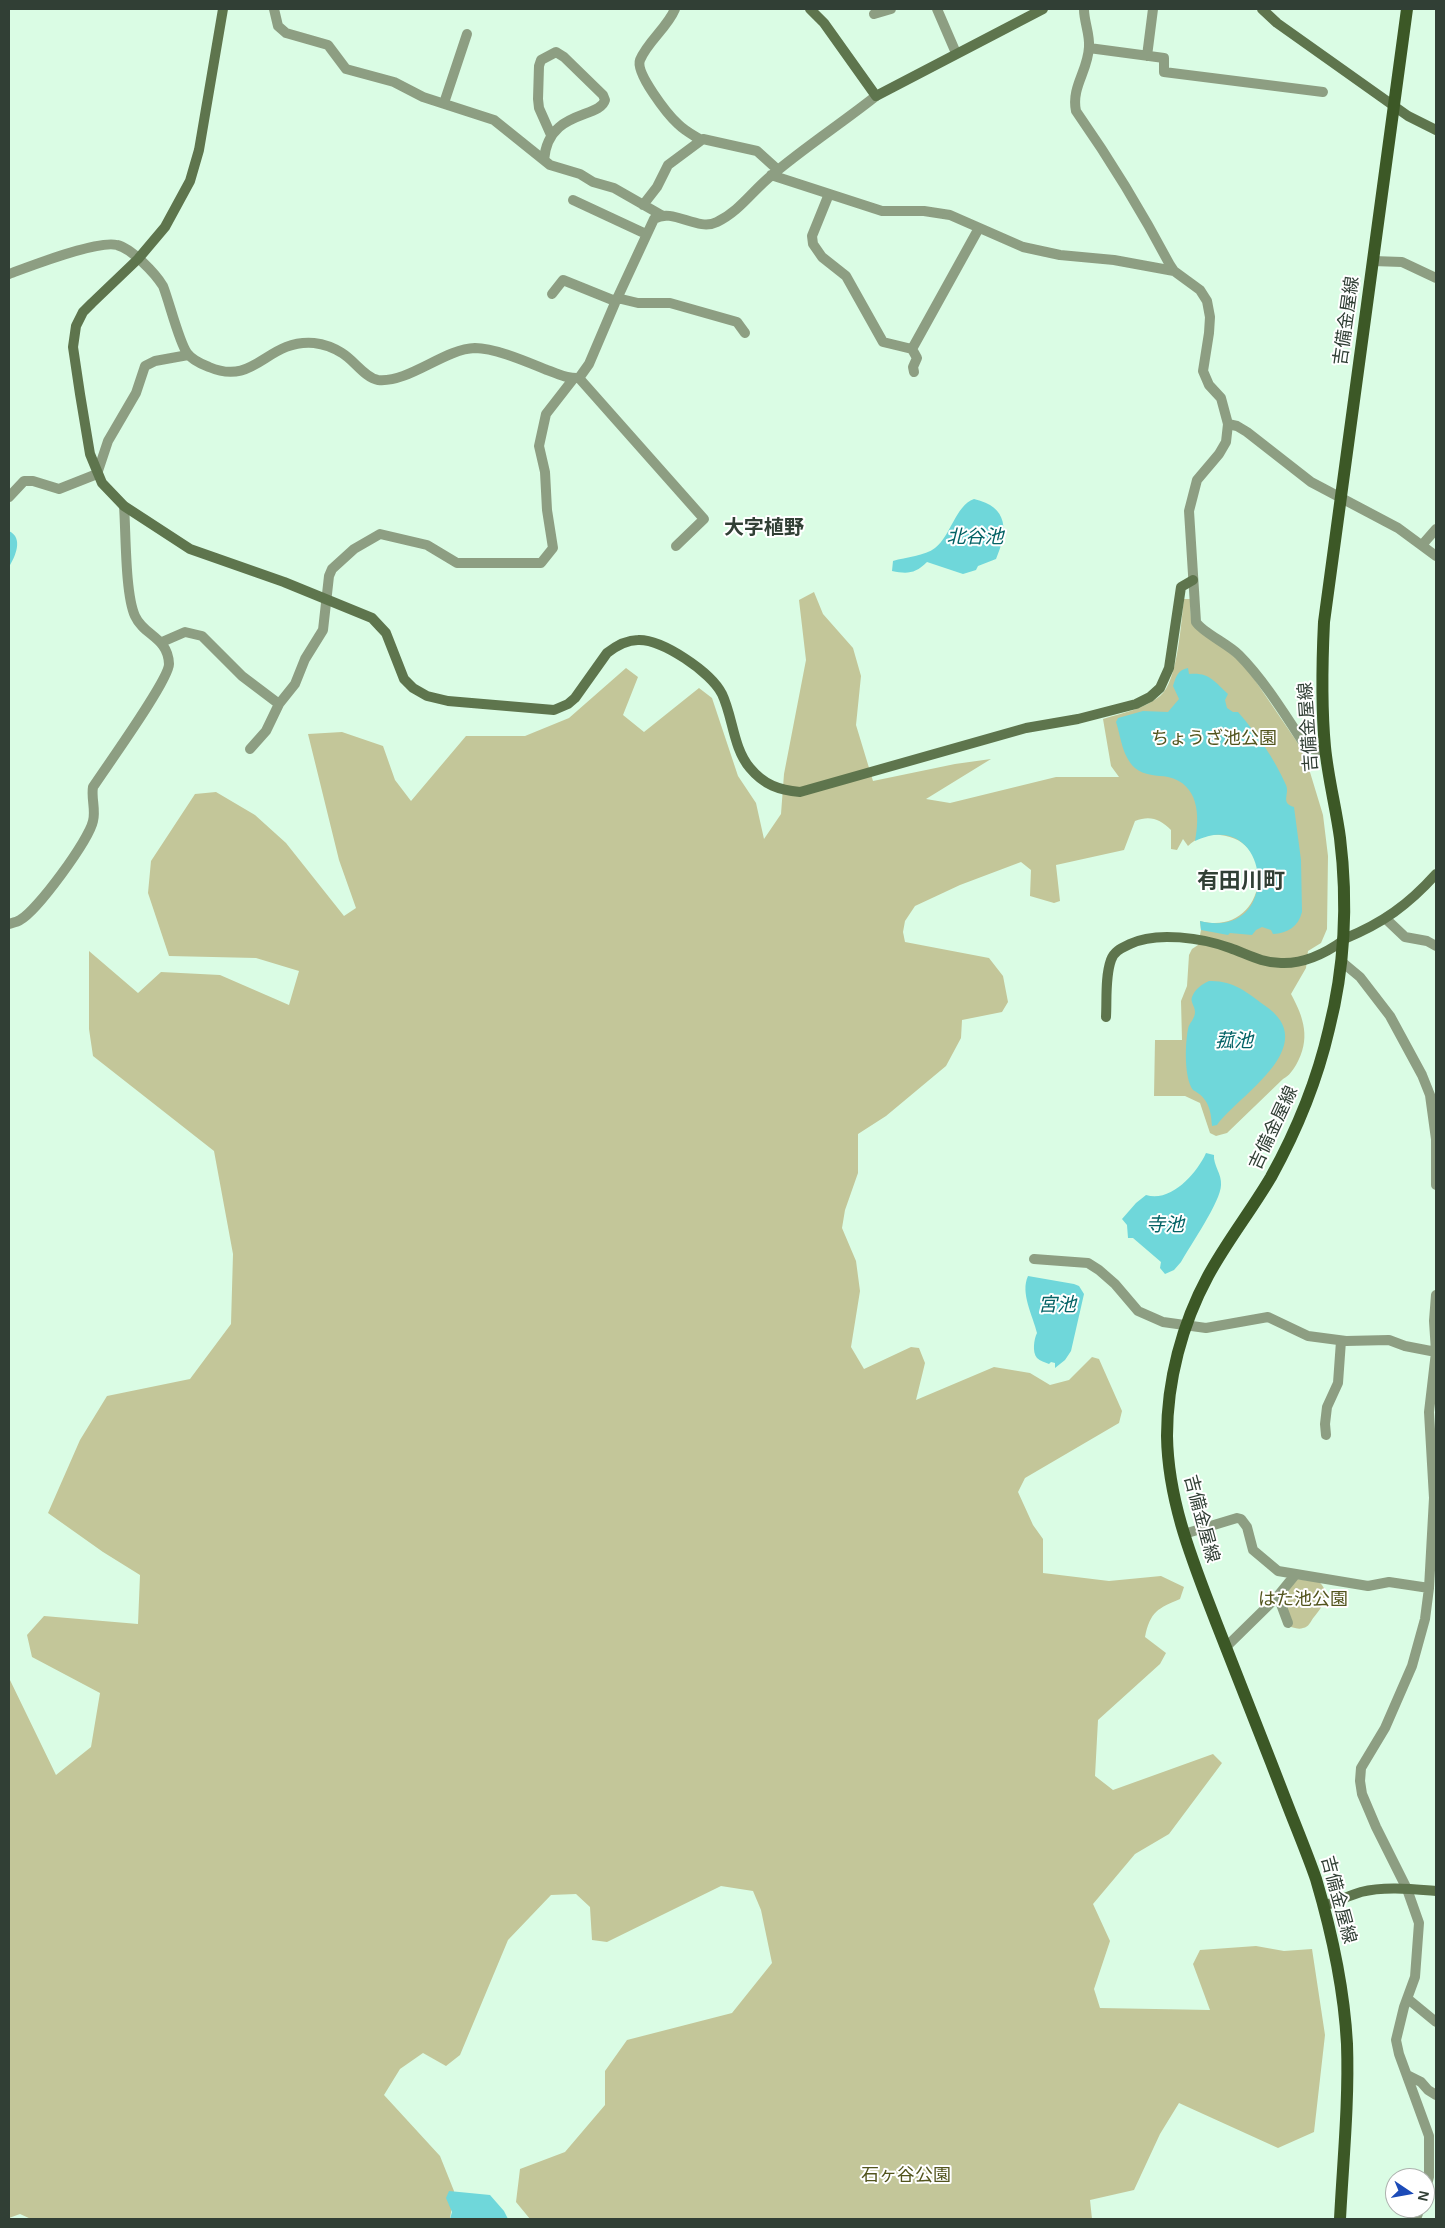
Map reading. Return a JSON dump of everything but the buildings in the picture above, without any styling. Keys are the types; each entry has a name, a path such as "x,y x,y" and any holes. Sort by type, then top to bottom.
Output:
{"main road":[{"name":"吉備金屋線","path":"1340,2219 1347,2117 1347,2045 1341,1992 1323,1906 1306,1853 1184,1534 1173,1492 1167,1435 1172,1379 1186,1324 1207,1277 1272,1174 1301,1116 1323,1054 1342,962 1344,939 1343,872 1339,834 1325,751 1322,681 1324,622 1407,9"}],"street":[{"path":"223,9 195,167 175,213 138,260 84,312 75,333 73,347 90,454 97,474 108,491 124,506 190,549 328,599 360,612 378,623 386,633 404,679 419,692 441,701 554,710 568,704 575,698 607,653 614,648 628,641 637,640 655,643 689,661 714,682 723,696 748,767 770,786 800,792 1026,728 1136,704 1150,697 1160,688 1169,668 1181,587 1193,580"},
{"path":"274,9 278,26 286,33 328,45 346,69 394,82 423,97 494,120 550,165 580,174 593,182 614,188 662,216 709,226 739,207 775,172 876,96 1043,9"},
{"path":"675,9 662,31 641,58 639,69 648,85 677,123 701,140"},
{"path":"810,9 824,23 876,96"},
{"path":"874,14 891,9"},
{"path":"936,9 956,53"},
{"path":"1084,9 1090,48 1076,87 1074,101 1076,112 1121,180 1174,270 1200,290 1207,301 1210,317 1203,371 1209,385 1222,398 1228,424 1227,437 1223,448 1200,474 1193,491 1188,521 1195,618 1199,627 1228,644 1247,663 1303,742 1312,749 1325,751"},
{"path":"1147,56 1154,9"},
{"path":"1262,9 1277,23 1408,116 1436,130"},
{"path":"444,103 467,34"},
{"path":"1090,48 1164,58 1164,72 1323,92"},
{"path":"544,160 546,144 551,135 572,118 600,108 605,100 603,95 564,57 556,52 542,60 539,68 539,108 551,135"},
{"path":"643,205 657,187 668,165 706,138 757,151 775,172 829,194 882,211 924,211 950,215 1023,247 1060,255 1114,260 1174,270"},
{"path":"829,194 812,236 815,249 846,276 883,342 912,350 917,358 913,367 914,372"},
{"path":"573,200 646,234"},
{"path":"250,748 266,731 279,704 295,684 305,659 323,630 328,599 329,576 332,569 354,549 380,534 427,545 457,563 542,563 553,548 547,510 545,472 539,446 546,414 590,364 616,299 646,234 654,219 662,216"},
{"path":"912,350 979,228"},
{"path":"9,274 104,244 122,247 157,276 163,286 184,349 188,355 211,368 240,373 281,348 300,343 314,343 343,353 371,377 379,380 409,372 462,350 477,348 518,360 566,378 577,378 704,519 676,546"},
{"path":"1373,261 1402,262 1436,278"},
{"path":"552,294 564,280 616,299 638,303 670,303 708,313 718,318 737,322 745,333"},
{"path":"9,497 24,480 60,489 97,474 108,441 136,393 145,366 155,361 188,355"},
{"path":"1228,424 1237,426 1247,432 1311,482 1398,528 1436,556"},
{"path":"9,924 21,920 37,904 89,834 94,819 91,796 93,787 166,674 169,665 162,642 145,630 133,612 124,506"},
{"path":"1422,545 1436,530"},
{"path":"162,642 185,632 202,636 242,676 279,704"},
{"path":"1106,1017 1110,961 1121,948 1141,939 1164,936 1206,942 1229,947 1257,959 1281,964 1309,959 1330,949 1344,939 1386,919 1415,896 1436,874"},
{"path":"1386,919 1406,937 1427,941 1436,946"},
{"path":"1342,962 1360,976 1390,1016 1422,1075 1430,1095 1436,1139 1436,1184"},
{"path":"1034,1259 1088,1263 1110,1279 1130,1304 1142,1313 1163,1322 1206,1328 1268,1317 1308,1336 1341,1341 1388,1340 1405,1346 1436,1352"},
{"path":"1432,2168 1429,2136 1396,2040 1415,1977 1419,1923 1406,1889 1362,1794 1360,1781 1361,1768 1385,1728 1412,1666 1425,1619 1430,1588 1435,1498 1429,1412 1436,1352 1434,1321 1436,1295"},
{"path":"1326,1435 1325,1424 1328,1407 1338,1382 1341,1341"},
{"path":"1184,1534 1237,1518 1241,1519 1247,1527 1252,1550 1278,1571 1368,1586 1389,1582 1430,1588"},
{"path":"1226,1647 1278,1596 1295,1575"},
{"path":"1278,1596 1288,1623"},
{"path":"1323,1906 1362,1892 1406,1889 1436,1891"},
{"path":"1408,1999 1436,2022"},
{"path":"1407,2075 1421,2082 1436,2095"}],"green space":[{"path":"814,592 823,614 853,648 861,676 856,725 873,781 955,764 991,759 926,799 950,803 1056,777 1119,777 1111,766 1103,719 1147,704 1160,696 1166,689 1178,651 1184,599 1190,599 1191,619 1246,667 1297,742 1306,759 1323,815 1328,856 1327,929 1321,943 1308,951 1306,968 1291,994 1302,1020 1304,1037 1301,1055 1289,1074 1227,1133 1216,1136 1210,1133 1200,1103 1185,1096 1154,1096 1155,1040 1182,1040 1181,1001 1187,986 1189,955 1192,949 1198,945 1201,930 1200,921 1222,922 1240,916 1251,903 1258,887 1258,869 1252,853 1239,841 1220,835 1211,835 1199,839 1188,846 1183,839 1177,850 1171,849 1171,830 1167,826 1154,819 1140,819 1135,821 1124,850 1056,865 1060,901 1054,903 1030,896 1031,870 1021,862 960,885 915,906 905,921 903,932 905,942 989,958 1003,976 1008,1002 1002,1012 962,1020 961,1038 946,1066 886,1116 858,1134 858,1173 845,1210 842,1228 856,1261 860,1291 851,1347 864,1369 911,1347 919,1348 925,1363 916,1400 994,1367 1030,1373 1050,1385 1069,1380 1092,1357 1099,1359 1122,1411 1119,1423 1025,1478 1018,1492 1033,1525 1043,1539 1043,1573 1109,1581 1161,1576 1184,1587 1180,1599 1161,1608 1152,1616 1149,1622 1145,1637 1166,1653 1160,1664 1098,1720 1095,1776 1113,1790 1213,1754 1222,1763 1169,1834 1135,1854 1093,1904 1110,1941 1094,1989 1100,2008 1210,2010 1193,1964 1200,1950 1256,1946 1284,1951 1312,1949 1325,2035 1314,2132 1278,2148 1179,2103 1160,2134 1134,2190 1090,2200 1092,2219 530,2219 516,2202 520,2169 565,2152 605,2105 605,2071 627,2040 732,2013 772,1963 761,1910 753,1891 721,1886 607,1942 592,1940 590,1907 576,1894 551,1895 508,1940 460,2055 446,2066 423,2053 400,2069 384,2095 440,2156 454,2191 450,2219 31,2219 20,2214 9,2218 9,1678 56,1775 91,1747 100,1693 32,1657 27,1635 44,1616 138,1624 140,1575 103,1552 48,1513 80,1440 107,1396 190,1379 231,1324 233,1254 214,1151 93,1056 89,1029 89,951 138,993 161,972 220,975 289,1005 299,971 256,958 169,956 148,893 151,861 195,794 216,792 255,815 286,843 344,916 356,908 339,860 308,734 342,732 383,746 395,780 411,801 466,736 525,736 569,718 626,668 638,677 623,715 644,732 699,688 712,698 738,776 756,803 764,839 781,814 784,774 806,660 799,600"},
{"name":"はた池公園","path":"1297,1579 1319,1582 1325,1591 1323,1605 1309,1624 1299,1629 1287,1626 1277,1601"}],"water":[{"name":"北谷池","path":"974,499 994,508 1000,514 1003,522 1003,539 996,559 978,566 976,570 963,574 927,562 915,571 902,573 892,571 893,561 921,555 935,548 945,536 962,508"},
{"path":"9,531 16,538 17,548 9,567"},
{"path":"1188,668 1189,674 1202,674 1206,676 1215,681 1228,694 1225,700 1227,708 1233,712 1238,712 1252,729 1276,765 1286,785 1286,801 1294,807 1301,860 1302,912 1298,922 1288,931 1273,934 1271,930 1262,927 1252,935 1230,933 1228,935 1201,930 1200,921 1227,922 1246,912 1256,895 1258,875 1252,856 1240,841 1221,835 1195,841 1197,812 1195,802 1186,786 1168,777 1146,774 1139,771 1127,758 1116,722 1118,718 1143,711 1168,712 1179,699 1173,686 1176,676 1182,670"},
{"name":"菰池","path":"1209,981 1225,982 1239,988 1264,1005 1280,1020 1285,1036 1282,1052 1272,1068 1217,1125 1212,1126 1208,1105 1190,1085 1186,1061 1188,1029 1195,1012 1192,997 1199,987"},
{"name":"寺池","path":"1206,1153 1214,1155 1221,1181 1220,1192 1211,1212 1181,1262 1174,1270 1165,1274 1160,1268 1161,1262 1133,1238 1128,1238 1127,1225 1122,1219 1146,1195 1165,1195 1182,1184 1190,1177"},
{"name":"宮池","path":"1028,1276 1074,1284 1079,1286 1084,1294 1071,1351 1065,1360 1055,1368 1055,1363 1051,1362 1049,1364 1041,1361 1034,1352 1034,1342 1037,1333 1026,1297 1025,1290"},
{"path":"449,2191 490,2195 504,2211 508,2219 450,2219 452,2212 446,2198"}],"district":[{"name":"大字植野","path":"764,528"},
{"name":"有田川町","path":"1241,882"}],"park label":[{"name":"ちょうざ池公園","path":"1214,739"},
{"name":"石ヶ谷公園","path":"906,2176"}]}
